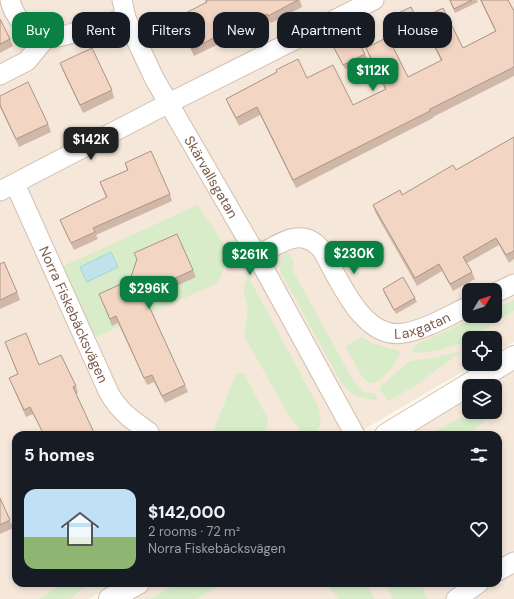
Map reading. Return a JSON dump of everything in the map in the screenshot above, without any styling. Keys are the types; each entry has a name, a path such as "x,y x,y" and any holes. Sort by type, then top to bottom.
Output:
{"street":[{"path":"10,0 11,5 16,12"},
{"name":"Norra Fiskebäcksvägen","path":"148,431 132,420 116,405 109,393 7,188 169,103 374,0"},
{"path":"64,34 124,9"},
{"name":"Skärvallsgatan","path":"124,9 140,50 257,256 353,431"},
{"path":"0,75 27,61 38,48"},
{"name":"Laxgatan","path":"257,256 284,241 303,237 317,243 351,302 362,317 380,330 392,334 404,334 419,329 462,309"},
{"path":"502,290 514,284"},
{"path":"393,431 514,357"},
{"path":"502,570 514,562"},
{"path":"110,599 131,587"},
{"path":"456,594 471,587"}],"shaded area":[{"path":"0,0 514,0 514,342 502,349 502,331 462,331 462,371 464,371 361,431 12,431 12,587 108,587 89,599 0,599"},
{"path":"514,370 514,599 130,599 151,587 502,587 502,431 415,431 462,402 462,419 502,419 502,379 500,379"}],"green space":[{"path":"198,205 228,250 228,258 218,283 93,338 61,267"},
{"path":"286,249 293,260 293,271 354,382 363,392 376,394 377,400 352,394 341,382 281,273 281,261"},
{"path":"248,276 319,408 321,423 316,431 301,431 288,414 244,336 248,308 243,290"},
{"path":"514,300 514,311 502,318 502,306"},
{"path":"464,323 493,323 484,331 462,331 462,343 441,349 413,353 412,349 415,345"},
{"path":"362,337 372,343 400,351 394,365 385,376 376,382 372,383 363,378 345,346"},
{"path":"462,351 418,384 388,401 379,389 410,361 433,358"},
{"path":"238,373 244,373 268,419 265,431 214,431 235,376"},
{"path":"462,417 462,419 486,419 473,431 436,431"},
{"path":"58,587 86,587 70,599 39,599"},
{"path":"171,587 217,587 196,599 150,599"},
{"path":"329,587 368,587 375,599 338,599"},
{"path":"387,587 422,587 427,599 393,599"}],"water":[{"path":"111,252 118,267 87,282 80,267"}],"building":[{"path":"206,0 298,0 269,15 269,12 213,12 213,38 205,42 205,12 188,12 207,2"},
{"path":"450,0 472,0 454,9"},
{"path":"481,0 508,0 514,11 514,67 293,180 257,107 236,118 226,99 298,59 307,78 333,65 353,105 386,89 366,48 375,48 375,44 383,40 383,48 394,48 408,77 442,60 436,48 452,48 452,26 463,48 496,31"},
{"path":"411,7 413,12 401,12"},
{"path":"443,8 445,12 435,12"},
{"path":"0,19 10,39 0,44"},
{"path":"92,48 112,90 80,105 60,63"},
{"path":"334,48 362,48 365,54 343,65"},
{"path":"28,82 48,124 16,139 0,105 0,96"},
{"path":"514,137 514,251 506,255 496,238 463,257 472,272 450,284 439,264 415,278 373,205 400,190 402,195 453,165 456,170"},
{"path":"151,151 170,194 93,228 95,232 71,243 60,220 107,197 100,182 128,170 125,163"},
{"path":"177,234 193,270 143,293 185,385 162,396 152,375 144,378 116,316 110,319 99,294 130,280 137,259 134,253"},
{"path":"4,262 17,292 0,300 0,264"},
{"path":"403,277 415,298 394,310 383,289"},
{"path":"26,333 39,365 61,355 76,386 73,387 93,431 42,431 30,407 24,410 9,378 18,374 5,342"},
{"path":"0,498 10,520 0,525"}]}
